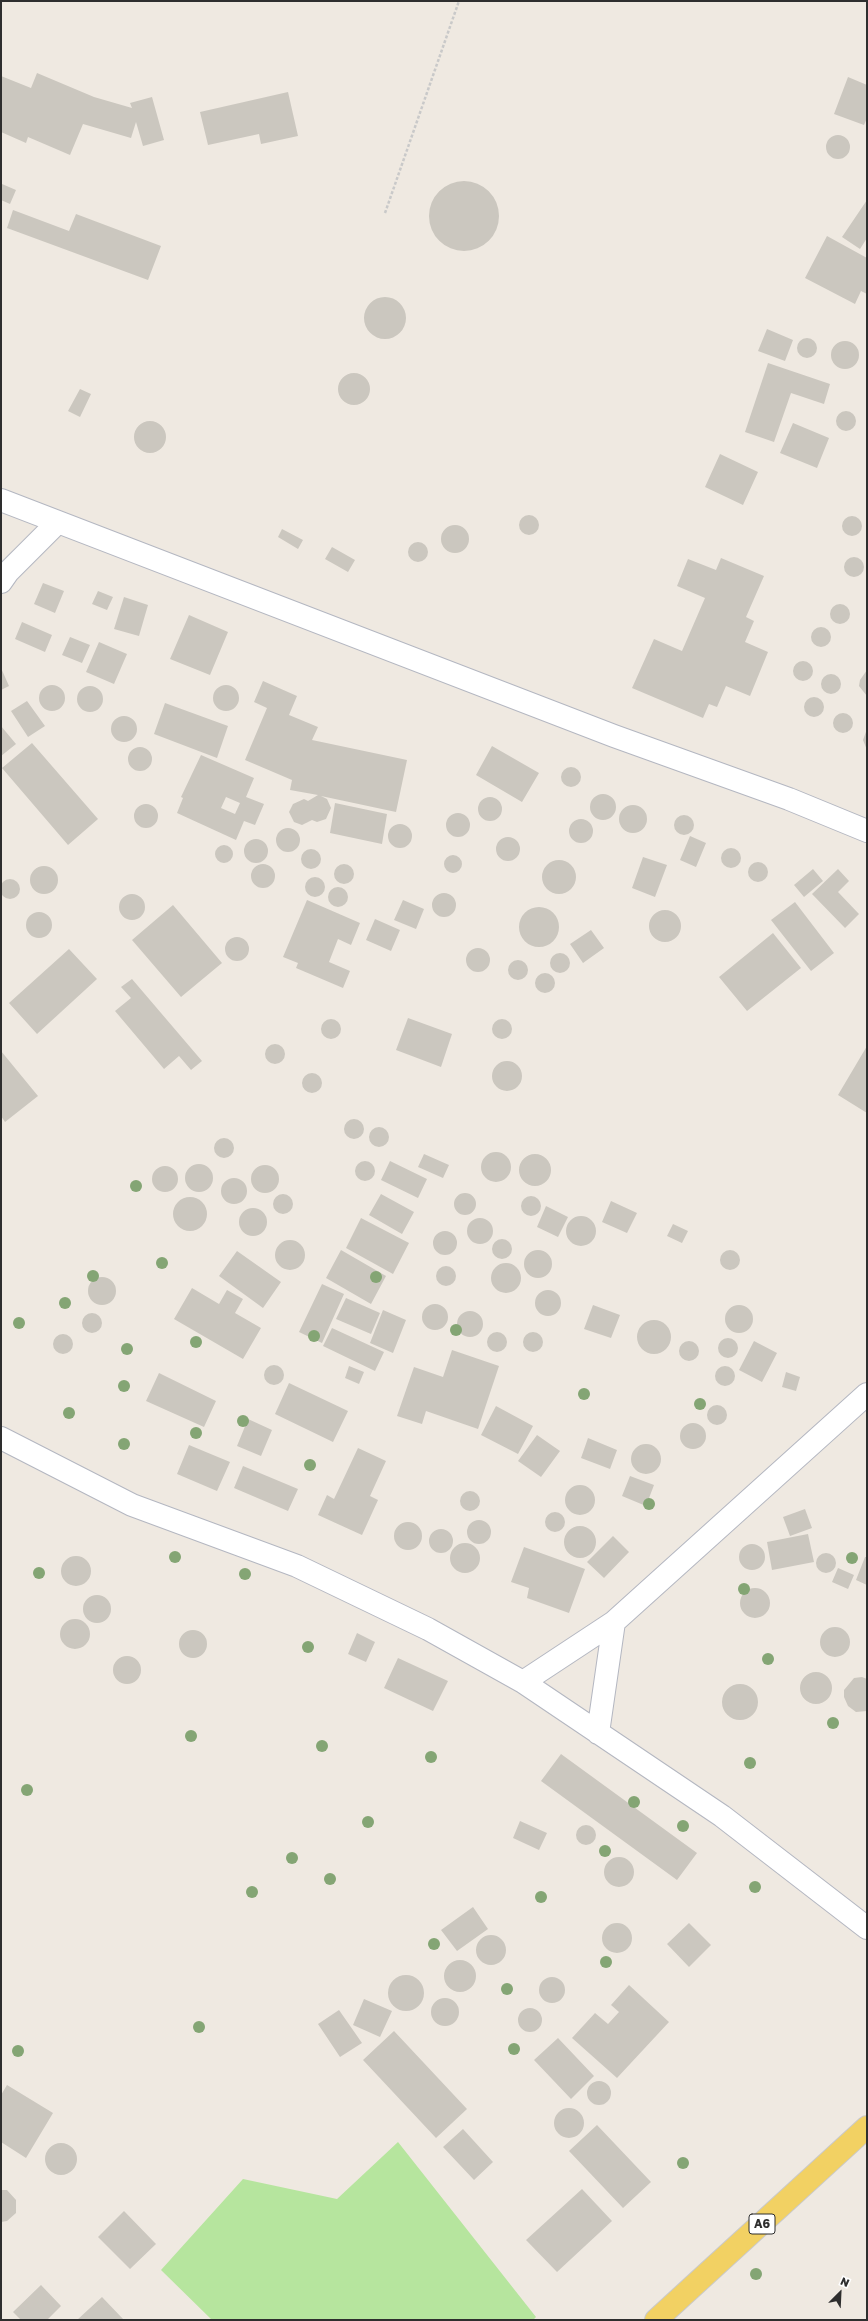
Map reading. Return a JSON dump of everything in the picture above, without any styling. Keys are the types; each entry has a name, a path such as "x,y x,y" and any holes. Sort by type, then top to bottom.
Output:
{"main road":[{"name":"A6","path":"656,2320 867,2126"}],"street":[{"path":"1,500 57,523 614,736 789,799 867,831"},
{"path":"1,582 8,572 57,523"},
{"path":"523,1682 614,1622 867,1394"},
{"path":"1,1438 132,1505 296,1566 428,1629 523,1682 722,1816 867,1928"},
{"path":"598,1733 614,1622"}],"path":[{"path":"385,213 459,1"}],"green space":[{"path":"398,2142 536,2317 533,2320 212,2320 161,2270 243,2179 337,2199"}],"building":[{"path":"37,73 94,97 132,108 130,103 152,97 164,140 143,146 136,122 131,138 83,124 70,155 28,137 26,143 1,132 1,76 31,88"},
{"path":"848,77 867,85 867,118 864,125 834,114"},
{"path":"288,92 298,136 261,144 259,134 208,145 200,112"},
{"path":"838,135 843,136 849,142 849,152 843,158 838,159 833,158 827,152 826,147 827,142 833,136"},
{"path":"464,181 477,184 489,191 496,203 499,216 496,229 489,241 477,248 464,251 451,248 439,241 432,229 429,216 432,203 439,191 451,184"},
{"path":"2,184 16,190 10,204 1,200"},
{"path":"867,200 867,238 860,249 842,237"},
{"path":"13,210 69,231 76,214 161,246 148,280 7,228"},
{"path":"827,236 867,258 867,294 861,291 855,304 805,278"},
{"path":"381,297 389,297 397,300 403,306 406,318 403,330 397,336 389,339 381,339 373,336 367,330 364,322 364,314 367,306 373,300"},
{"path":"767,329 793,340 785,361 758,351"},
{"path":"803,338 811,338 817,344 817,352 811,358 803,358 797,352 797,344"},
{"path":"845,341 855,345 859,355 855,365 845,369 835,365 831,355 835,345"},
{"path":"768,363 830,384 824,404 791,393 774,442 745,432"},
{"path":"351,373 357,373 367,380 370,389 369,395 363,402 357,405 351,405 341,398 338,392 338,386 345,376"},
{"path":"80,389 91,394 80,417 68,411"},
{"path":"842,411 850,411 856,417 856,425 850,431 842,431 836,425 836,417"},
{"path":"147,421 153,421 163,428 166,437 165,443 159,450 153,453 147,453 137,446 134,440 134,434 141,424"},
{"path":"793,423 829,438 817,468 780,453"},
{"path":"720,454 758,472 743,505 705,487"},
{"path":"525,515 533,515 539,521 539,529 533,535 525,535 519,529 519,521"},
{"path":"848,516 856,516 862,522 862,530 856,536 848,536 842,530 842,522"},
{"path":"455,525 465,529 469,539 465,549 455,553 445,549 441,539 445,529"},
{"path":"282,529 303,540 298,549 278,537"},
{"path":"414,542 422,542 428,548 428,556 422,562 414,562 408,556 408,548"},
{"path":"332,547 355,560 348,572 325,559"},
{"path":"850,557 858,557 864,563 864,571 858,577 850,577 844,571 844,563"},
{"path":"721,558 764,576 746,617 754,621 745,642 768,652 750,696 726,686 717,707 709,704 703,718 632,688 654,639 682,651 705,598 677,586 688,559 716,570"},
{"path":"43,583 64,591 55,613 34,604"},
{"path":"98,591 113,597 107,610 92,604"},
{"path":"124,597 148,605 139,636 114,629"},
{"path":"836,604 844,604 850,610 850,618 844,624 836,624 830,618 830,610"},
{"path":"189,615 228,632 210,675 170,659"},
{"path":"22,622 52,635 45,652 15,639"},
{"path":"817,627 825,627 831,633 831,641 825,647 817,647 811,641 811,633"},
{"path":"70,637 90,645 82,663 62,655"},
{"path":"99,642 127,654 114,684 86,672"},
{"path":"799,661 807,661 813,667 813,675 807,681 799,681 793,675 793,667"},
{"path":"1,668 9,686 1,690"},
{"path":"867,670 867,696 859,686 860,680"},
{"path":"827,674 835,674 841,680 841,688 835,694 827,694 821,688 821,680"},
{"path":"263,681 297,696 289,715 318,727 312,740 407,760 396,812 321,796 327,799 331,808 326,819 317,822 312,820 302,825 294,822 289,812 293,804 304,799 308,801 318,795 290,790 292,780 245,760 267,708 254,702"},
{"path":"52,685 62,688 65,698 62,708 52,711 42,708 39,698 42,688"},
{"path":"226,685 235,689 239,698 235,707 226,711 217,707 213,698 217,689"},
{"path":"90,686 99,690 103,699 99,708 90,712 81,708 77,699 81,690"},
{"path":"810,697 818,697 824,703 824,711 818,717 810,717 804,711 804,703"},
{"path":"27,701 45,726 28,737 11,711"},
{"path":"165,703 228,726 217,758 154,734"},
{"path":"839,713 847,713 853,719 853,727 847,733 839,733 833,727 833,719"},
{"path":"124,716 134,719 137,729 134,739 124,742 114,739 111,729 114,719"},
{"path":"1,726 16,744 1,756"},
{"path":"867,729 867,750 863,740"},
{"path":"32,743 98,819 68,845 2,768"},
{"path":"492,746 539,773 522,802 476,775"},
{"path":"140,747 149,750 152,759 149,768 140,771 131,768 128,759 131,750"},
{"path":"201,755 254,778 246,797 264,804 255,825 244,821 236,840 177,813 183,798 181,797","holes":["226,797 240,803 235,814 221,808"]},
{"path":"571,767 578,770 581,777 578,784 571,787 564,784 561,777 564,770"},
{"path":"603,794 612,798 616,807 612,816 603,820 594,816 590,807 594,798"},
{"path":"490,797 499,800 502,809 499,818 490,821 481,818 478,809 481,800"},
{"path":"335,803 387,814 382,844 330,833"},
{"path":"141,804 151,804 158,811 158,821 151,828 141,828 134,821 134,811"},
{"path":"633,805 643,809 647,819 643,829 633,833 623,829 619,819 623,809"},
{"path":"458,813 467,816 470,825 467,834 458,837 449,834 446,825 449,816"},
{"path":"680,815 688,815 694,821 694,829 688,835 680,835 674,829 674,821"},
{"path":"581,819 589,823 593,831 589,839 581,843 573,839 569,831 573,823"},
{"path":"395,824 405,824 412,831 412,841 405,848 395,848 388,841 388,831"},
{"path":"288,828 297,831 300,840 297,849 288,852 279,849 276,840 279,831"},
{"path":"690,836 706,843 696,867 680,860"},
{"path":"508,837 517,840 520,849 517,858 508,861 499,858 496,849 499,840"},
{"path":"251,839 261,839 268,846 268,856 261,863 251,863 244,856 244,846"},
{"path":"224,845 230,848 233,854 230,860 224,863 218,860 215,854 218,848"},
{"path":"727,848 735,848 741,854 741,862 735,868 727,868 721,862 721,854"},
{"path":"307,849 315,849 321,855 321,863 315,869 307,869 301,863 301,855"},
{"path":"453,855 459,858 462,864 459,870 453,873 447,870 444,864 447,858"},
{"path":"643,857 667,865 655,897 632,888"},
{"path":"556,860 562,860 566,861 573,867 576,877 575,884 569,891 562,894 556,894 552,893 545,887 542,880 542,874 543,870 549,863"},
{"path":"754,862 762,862 768,868 768,876 762,882 754,882 748,876 748,868"},
{"path":"258,864 268,864 275,871 275,881 268,888 258,888 251,881 251,871"},
{"path":"344,864 351,867 354,874 351,881 344,884 337,881 334,874 337,867"},
{"path":"44,866 54,870 58,880 54,890 44,894 34,890 30,880 34,870"},
{"path":"813,869 823,881 804,897 794,885"},
{"path":"838,869 849,881 838,892 859,914 845,928 812,894"},
{"path":"311,877 319,877 325,883 325,891 319,897 311,897 305,891 305,883"},
{"path":"10,879 17,882 20,889 17,896 10,899 3,896 0,889 3,882"},
{"path":"338,887 345,890 348,897 345,904 338,907 331,904 328,897 331,890"},
{"path":"444,893 453,896 456,905 453,914 444,917 435,914 432,905 435,896"},
{"path":"132,894 141,898 145,907 141,916 132,920 123,916 119,907 123,898"},
{"path":"307,900 360,923 351,945 338,939 329,962 350,971 343,988 296,968 298,963 283,957"},
{"path":"403,900 424,909 416,929 394,920"},
{"path":"795,902 834,953 811,971 771,920"},
{"path":"173,905 222,963 181,997 132,940"},
{"path":"539,907 547,909 553,913 557,919 559,927 557,935 553,941 547,945 539,947 531,945 525,941 521,935 519,927 521,919 525,913 531,909"},
{"path":"665,910 671,911 678,917 681,926 680,932 674,939 665,942 659,941 652,935 649,926 650,920 656,913"},
{"path":"39,912 48,916 52,925 48,934 39,938 30,934 26,925 30,916"},
{"path":"375,919 400,930 391,951 366,940"},
{"path":"591,930 604,948 583,963 570,944"},
{"path":"773,933 801,968 747,1011 719,977"},
{"path":"237,937 246,940 249,949 246,958 237,961 228,958 225,949 228,940"},
{"path":"478,948 487,951 490,960 487,969 478,972 469,969 466,960 469,951"},
{"path":"69,949 97,979 37,1034 9,1003"},
{"path":"556,953 564,953 570,959 570,967 564,973 556,973 550,967 550,959"},
{"path":"518,960 525,963 528,970 525,977 518,980 511,977 508,970 511,963"},
{"path":"541,973 549,973 555,979 555,987 549,993 541,993 535,987 535,979"},
{"path":"132,979 202,1061 191,1070 179,1056 164,1069 115,1011 131,998 121,987"},
{"path":"408,1018 452,1034 441,1067 396,1050"},
{"path":"327,1019 335,1019 341,1025 341,1033 335,1039 327,1039 321,1033 321,1025"},
{"path":"498,1019 506,1019 512,1025 512,1033 506,1039 498,1039 492,1033 492,1025"},
{"path":"271,1044 279,1044 285,1050 285,1058 279,1064 271,1064 265,1058 265,1050"},
{"path":"867,1046 867,1113 838,1095"},
{"path":"1,1051 38,1096 5,1122 1,1116"},
{"path":"507,1061 518,1065 522,1076 518,1087 507,1091 496,1087 492,1076 496,1065"},
{"path":"308,1073 316,1073 322,1079 322,1087 316,1093 308,1093 302,1087 302,1079"},
{"path":"350,1119 358,1119 364,1125 364,1133 358,1139 350,1139 344,1133 344,1125"},
{"path":"375,1127 383,1127 389,1133 389,1141 383,1147 375,1147 369,1141 369,1133"},
{"path":"220,1138 228,1138 234,1144 234,1152 228,1158 220,1158 214,1152 214,1144"},
{"path":"496,1152 507,1156 511,1167 507,1178 496,1182 485,1178 481,1167 485,1156"},
{"path":"424,1154 449,1165 443,1178 418,1167"},
{"path":"532,1154 538,1154 548,1161 551,1170 550,1176 544,1183 538,1186 532,1186 522,1179 519,1173 519,1167 526,1157"},
{"path":"361,1161 369,1161 375,1167 375,1175 369,1181 361,1181 355,1175 355,1167"},
{"path":"390,1161 427,1179 418,1198 381,1180"},
{"path":"199,1164 205,1165 209,1168 212,1172 212,1184 209,1188 205,1191 199,1192 193,1191 189,1188 186,1184 185,1178 186,1172 189,1168 193,1165"},
{"path":"265,1165 275,1169 279,1179 275,1189 265,1193 255,1189 251,1179 255,1169"},
{"path":"165,1166 174,1170 178,1179 174,1188 165,1192 156,1188 152,1179 156,1170"},
{"path":"234,1178 243,1182 247,1191 243,1200 234,1204 225,1200 221,1191 225,1182"},
{"path":"465,1193 473,1196 476,1204 473,1212 465,1215 457,1212 454,1204 457,1196"},
{"path":"279,1194 287,1194 293,1200 293,1208 287,1214 279,1214 273,1208 273,1200"},
{"path":"381,1194 414,1212 402,1234 369,1215"},
{"path":"531,1196 538,1199 541,1206 538,1213 531,1216 524,1213 521,1206 524,1199"},
{"path":"190,1197 202,1202 207,1214 202,1226 190,1231 178,1226 173,1214 178,1202"},
{"path":"611,1201 637,1213 627,1233 602,1222"},
{"path":"546,1206 568,1217 558,1237 537,1227"},
{"path":"253,1208 263,1212 267,1222 263,1232 253,1236 243,1232 239,1222 243,1212"},
{"path":"581,1216 591,1221 596,1231 591,1241 581,1246 571,1241 566,1231 571,1221"},
{"path":"361,1218 409,1243 393,1274 346,1248"},
{"path":"480,1218 489,1222 493,1231 489,1240 480,1244 471,1240 467,1231 471,1222"},
{"path":"673,1224 688,1231 682,1243 667,1236"},
{"path":"445,1231 450,1232 456,1238 456,1248 450,1254 445,1255 440,1254 434,1248 433,1243 434,1238 440,1232"},
{"path":"502,1239 509,1242 512,1249 509,1256 502,1259 495,1256 492,1249 495,1242"},
{"path":"290,1240 301,1244 305,1255 301,1266 290,1270 279,1266 275,1255 279,1244"},
{"path":"341,1250 386,1276 371,1304 326,1278"},
{"path":"538,1250 544,1251 548,1254 551,1258 551,1270 548,1274 544,1277 538,1278 532,1277 528,1274 525,1270 524,1264 525,1258 528,1254 532,1251"},
{"path":"726,1250 734,1250 740,1256 740,1264 734,1270 726,1270 720,1264 720,1256"},
{"path":"237,1251 281,1282 263,1308 219,1276"},
{"path":"506,1263 516,1268 521,1278 516,1288 506,1293 496,1288 491,1278 496,1268"},
{"path":"442,1266 450,1266 456,1272 456,1280 450,1286 442,1286 436,1280 436,1272"},
{"path":"102,1277 112,1281 116,1291 112,1301 102,1305 92,1301 88,1291 92,1281"},
{"path":"322,1284 344,1294 322,1343 299,1332"},
{"path":"192,1288 219,1304 227,1290 243,1299 235,1313 261,1328 243,1359 174,1319"},
{"path":"548,1290 557,1294 561,1303 557,1312 548,1316 539,1312 535,1303 539,1294"},
{"path":"346,1298 380,1313 371,1334 336,1319"},
{"path":"435,1304 444,1308 448,1317 444,1326 435,1330 426,1326 422,1317 426,1308"},
{"path":"593,1305 620,1315 611,1338 584,1329"},
{"path":"739,1305 749,1309 753,1319 749,1329 739,1333 729,1329 725,1319 729,1309"},
{"path":"383,1310 406,1320 393,1353 370,1343"},
{"path":"470,1311 479,1315 483,1324 479,1333 470,1337 461,1333 457,1324 461,1315"},
{"path":"88,1313 96,1313 102,1319 102,1327 96,1333 88,1333 82,1327 82,1319"},
{"path":"651,1320 657,1320 661,1321 668,1327 671,1337 670,1344 664,1351 657,1354 651,1354 647,1353 640,1347 637,1340 637,1334 638,1330 644,1323"},
{"path":"332,1328 384,1352 375,1371 323,1346"},
{"path":"493,1332 501,1332 507,1338 507,1346 501,1352 493,1352 487,1346 487,1338"},
{"path":"529,1332 537,1332 543,1338 543,1346 537,1352 529,1352 523,1346 523,1338"},
{"path":"59,1334 67,1334 73,1340 73,1348 67,1354 59,1354 53,1348 53,1340"},
{"path":"728,1338 735,1341 738,1348 735,1355 728,1358 721,1355 718,1348 721,1341"},
{"path":"685,1341 693,1341 699,1347 699,1355 693,1361 685,1361 679,1355 679,1347"},
{"path":"754,1341 777,1353 762,1382 739,1370"},
{"path":"452,1350 499,1366 478,1429 426,1411 422,1424 397,1416 414,1367 443,1377"},
{"path":"270,1365 278,1365 284,1371 284,1379 278,1385 270,1385 264,1379 264,1371"},
{"path":"349,1366 364,1372 359,1384 345,1378"},
{"path":"721,1366 729,1366 735,1372 735,1380 729,1386 721,1386 715,1380 715,1372"},
{"path":"786,1372 800,1377 796,1391 782,1387"},
{"path":"159,1373 216,1401 204,1427 146,1401"},
{"path":"289,1383 348,1411 333,1442 275,1414"},
{"path":"713,1405 721,1405 727,1411 727,1419 721,1425 713,1425 707,1419 707,1411"},
{"path":"496,1406 533,1426 518,1454 481,1435"},
{"path":"248,1419 272,1430 261,1456 237,1446"},
{"path":"693,1423 702,1427 706,1436 702,1445 693,1449 684,1445 680,1436 684,1427"},
{"path":"537,1435 560,1451 541,1477 518,1461"},
{"path":"588,1438 617,1450 610,1469 581,1458"},
{"path":"646,1444 652,1445 660,1453 660,1465 652,1473 646,1474 640,1473 632,1465 631,1459 632,1453 640,1445"},
{"path":"189,1445 230,1462 217,1491 177,1474"},
{"path":"358,1448 386,1461 370,1496 378,1500 362,1535 318,1515 327,1495 334,1499"},
{"path":"243,1466 298,1489 288,1511 234,1488"},
{"path":"630,1476 654,1485 646,1506 622,1496"},
{"path":"580,1485 591,1489 595,1500 591,1511 580,1515 569,1511 565,1500 569,1489"},
{"path":"470,1491 477,1494 480,1501 477,1508 470,1511 463,1508 460,1501 463,1494"},
{"path":"805,1509 812,1528 790,1536 783,1517"},
{"path":"555,1512 562,1515 565,1522 562,1529 555,1532 548,1529 545,1522 548,1515"},
{"path":"479,1520 484,1521 490,1527 490,1537 484,1543 479,1544 474,1543 468,1537 467,1532 468,1527 474,1521"},
{"path":"408,1522 418,1526 422,1536 418,1546 408,1550 398,1546 394,1536 398,1526"},
{"path":"577,1526 583,1526 593,1533 596,1542 595,1548 589,1555 583,1558 577,1558 567,1551 564,1545 564,1539 571,1529"},
{"path":"441,1529 449,1533 453,1541 449,1549 441,1553 433,1549 429,1541 433,1533"},
{"path":"808,1534 814,1562 772,1570 767,1542"},
{"path":"613,1536 629,1552 604,1578 587,1562"},
{"path":"465,1543 475,1548 480,1558 475,1568 465,1573 455,1568 450,1558 455,1548"},
{"path":"752,1544 761,1548 765,1557 761,1566 752,1570 743,1566 739,1557 743,1548"},
{"path":"524,1547 585,1569 569,1613 527,1598 529,1588 511,1582"},
{"path":"822,1553 830,1553 836,1559 836,1567 830,1573 822,1573 816,1567 816,1559"},
{"path":"76,1556 86,1561 91,1571 86,1581 76,1586 66,1581 61,1571 66,1561"},
{"path":"865,1557 867,1557 867,1585 856,1580"},
{"path":"838,1568 854,1575 848,1589 832,1582"},
{"path":"755,1588 766,1592 770,1603 766,1614 755,1618 744,1614 740,1603 744,1592"},
{"path":"97,1595 103,1596 107,1599 110,1603 110,1615 107,1619 103,1622 97,1623 91,1622 87,1619 84,1615 83,1609 84,1603 87,1599 91,1596"},
{"path":"75,1619 85,1624 90,1634 85,1644 75,1649 65,1644 60,1634 65,1624"},
{"path":"835,1627 846,1631 850,1642 846,1653 835,1657 824,1653 820,1642 824,1631"},
{"path":"193,1630 199,1631 203,1634 206,1638 206,1650 203,1654 199,1657 193,1658 187,1657 183,1654 180,1650 179,1644 180,1638 183,1634 187,1631"},
{"path":"357,1633 375,1642 366,1662 348,1654"},
{"path":"127,1656 133,1657 137,1660 140,1664 140,1676 137,1680 133,1683 127,1684 121,1683 117,1680 114,1676 113,1670 114,1664 117,1660 121,1657"},
{"path":"398,1658 448,1681 433,1711 384,1688"},
{"path":"813,1672 819,1672 828,1676 832,1688 828,1700 819,1704 813,1704 804,1700 800,1691 800,1685 804,1676"},
{"path":"862,1677 867,1679 867,1711 856,1712 848,1706 844,1697 844,1690 854,1678"},
{"path":"740,1684 753,1689 758,1702 753,1715 740,1720 727,1715 722,1702 727,1689"},
{"path":"561,1754 697,1853 677,1880 541,1781"},
{"path":"520,1821 547,1833 539,1850 513,1838"},
{"path":"586,1825 593,1828 596,1835 593,1842 586,1845 579,1842 576,1835 579,1828"},
{"path":"619,1857 629,1862 634,1872 629,1882 619,1887 609,1882 604,1872 609,1862"},
{"path":"473,1907 488,1929 457,1951 441,1930"},
{"path":"617,1923 627,1928 632,1938 627,1948 617,1953 607,1948 602,1938 607,1928"},
{"path":"689,1923 711,1945 689,1967 667,1944"},
{"path":"491,1935 497,1936 505,1944 505,1956 497,1964 491,1965 485,1964 477,1956 476,1950 477,1944 485,1936"},
{"path":"457,1960 463,1960 472,1964 476,1976 472,1988 463,1992 457,1992 448,1988 444,1979 444,1973 448,1964"},
{"path":"406,1975 419,1980 424,1993 419,2006 406,2011 393,2006 388,1993 393,1980"},
{"path":"552,1977 561,1981 565,1990 561,1999 552,2003 543,1999 539,1990 543,1981"},
{"path":"629,1985 669,2022 617,2078 572,2038 595,2013 608,2024 619,2012 611,2005"},
{"path":"445,1998 451,1999 455,2002 458,2006 458,2018 455,2022 451,2025 445,2026 439,2025 435,2022 432,2018 431,2012 432,2006 435,2002 439,1999"},
{"path":"364,1999 392,2011 380,2037 353,2025"},
{"path":"530,2008 538,2012 542,2020 538,2028 530,2032 522,2028 518,2020 522,2012"},
{"path":"339,2010 362,2043 340,2057 318,2024"},
{"path":"394,2031 467,2109 436,2138 363,2060"},
{"path":"558,2038 594,2076 571,2099 534,2060"},
{"path":"594,2081 604,2081 611,2088 611,2098 604,2105 594,2105 587,2098 587,2088"},
{"path":"7,2085 53,2113 26,2158 1,2142 1,2095"},
{"path":"569,2108 579,2113 584,2123 579,2133 569,2138 559,2133 554,2123 559,2113"},
{"path":"597,2125 651,2182 623,2208 569,2151"},
{"path":"463,2129 493,2162 474,2180 443,2147"},
{"path":"58,2143 64,2143 74,2150 77,2159 76,2165 70,2172 64,2175 58,2175 48,2168 45,2162 45,2156 52,2146"},
{"path":"582,2189 612,2221 557,2272 526,2240"},
{"path":"1,2190 7,2190 16,2200 16,2213 7,2221 1,2222"},
{"path":"124,2211 156,2244 130,2269 98,2237"},
{"path":"41,2285 61,2306 47,2320 21,2320 13,2312"},
{"path":"102,2297 124,2320 77,2320"}]}
